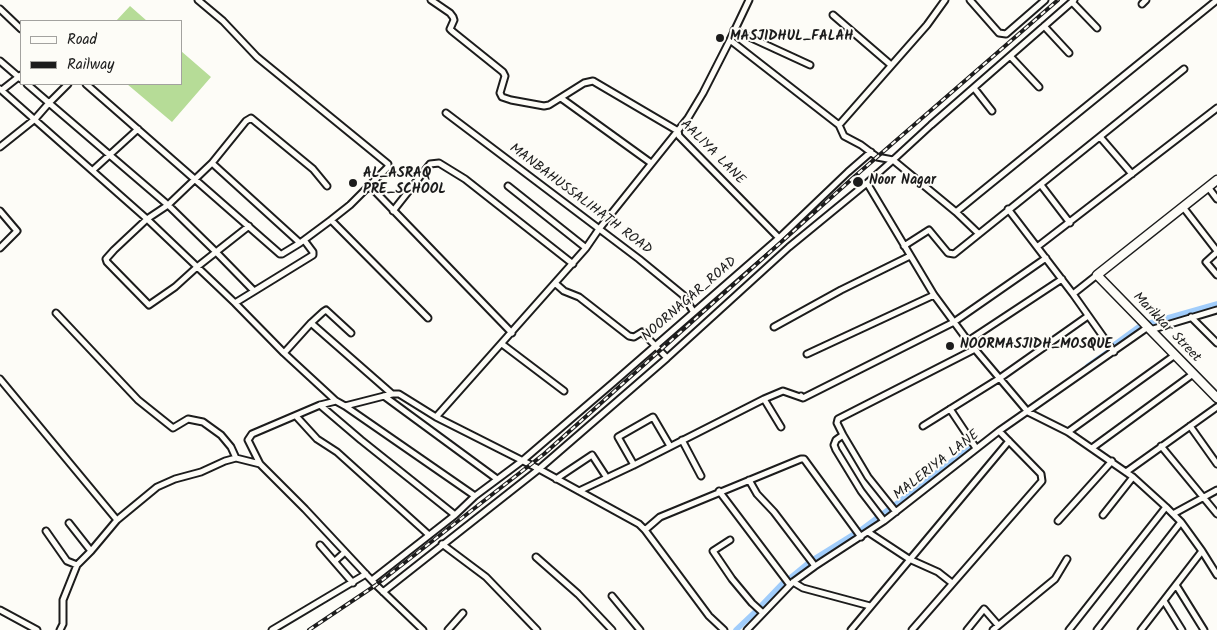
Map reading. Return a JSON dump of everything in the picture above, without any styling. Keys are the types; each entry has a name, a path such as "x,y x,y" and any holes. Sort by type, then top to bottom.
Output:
{"street":[{"path":"87,85 280,254 302,242 331,220 350,205 388,167 388,164 257,57 223,21 198,0"},
{"path":"431,0 450,12 454,20 450,29 503,72 505,76 500,93 502,97 544,106 561,98 651,163"},
{"path":"436,417 573,264 688,118 703,93 749,0"},
{"path":"839,125 945,0"},
{"path":"970,0 999,33 1006,34 1045,0"},
{"path":"956,212 1217,0"},
{"path":"383,592 539,469 667,358 789,247 867,183 1073,1 1097,28"},
{"path":"0,9 20,28"},
{"path":"833,15 891,65"},
{"path":"1044,26 1069,53"},
{"path":"734,30 810,65"},
{"path":"730,40 839,125 844,136 880,158 893,160 956,212 978,234"},
{"path":"1010,56 1039,87"},
{"path":"0,61 20,77 1,90 147,220 235,303 284,353 336,400 475,496"},
{"path":"904,246 929,230 943,248 952,254 1101,138 1184,69"},
{"name":"AALIYA LANE","path":"561,98 584,83 593,81 678,131 679,136 779,238"},
{"path":"28,85 168,206 254,291"},
{"path":"0,147 35,119 67,85"},
{"path":"974,88 992,111"},
{"path":"1037,247 1217,108"},
{"name":"MANBAHUSSALIHATH ROAD","path":"446,113 639,259 683,295 693,311"},
{"path":"249,226 152,304 147,305 108,265 106,259 147,220 168,206 212,163 246,121 251,118 313,169 327,186"},
{"path":"93,170 138,129"},
{"path":"1101,138 1132,174"},
{"name":"NOORNAGAR_ROAD","path":"372,580 455,515 475,496 522,461 779,238 871,152"},
{"path":"212,163 313,252 313,255 235,303"},
{"path":"393,211 430,164 438,163 465,179 573,264"},
{"path":"1073,294 1217,180"},
{"path":"867,183 934,295 968,341 1028,412 1068,432 1133,478 1181,522 1217,576"},
{"path":"1041,184 1070,223"},
{"path":"369,185 512,333"},
{"path":"508,186 586,248"},
{"path":"1208,188 1217,199"},
{"path":"1183,206 1217,251 1206,262 1217,275"},
{"path":"1008,209 1062,279 1114,352"},
{"path":"0,211 17,231 0,248"},
{"path":"331,220 428,318"},
{"path":"774,327 841,290 910,256"},
{"path":"579,491 764,399 783,391 802,397 954,322 1046,258"},
{"name":"Marikkar Street","path":"1098,274 1193,374 1215,393"},
{"path":"968,341 1062,279"},
{"path":"556,284 579,297 629,336 634,337 642,332 667,358"},
{"path":"807,354 934,295"},
{"path":"284,353 326,310 351,332"},
{"name":"MALERIYA LANE","path":"747,630 792,584 814,566 884,521 999,431 1114,352 1149,329 1217,310"},
{"path":"56,313 138,400 173,428 188,419 203,422 221,435 231,447 236,458"},
{"path":"923,426 1000,378 1088,316"},
{"path":"1191,317 1217,342"},
{"path":"312,323 392,394"},
{"path":"502,344 564,391"},
{"path":"896,512 868,477 843,435 838,419 975,349"},
{"path":"1068,432 1175,355"},
{"path":"1092,448 1193,374"},
{"path":"0,379 116,520"},
{"path":"345,406 392,394 399,394 436,417 539,469 639,524 709,616 724,630"},
{"path":"384,396 497,479"},
{"path":"764,399 781,427"},
{"path":"336,400 252,434 248,440 260,464 383,592 423,630"},
{"path":"320,405 455,515"},
{"path":"1126,472 1217,406"},
{"path":"950,409 976,448"},
{"path":"296,416 318,438 337,452 429,535"},
{"path":"634,465 618,437 653,417 670,446"},
{"path":"1190,426 1217,464"},
{"path":"912,630 1042,481 1041,474 999,431"},
{"path":"843,435 836,440 834,445 836,450 861,491 884,521"},
{"path":"682,440 701,476"},
{"path":"851,630 1009,441"},
{"path":"1162,446 1202,498 1217,514"},
{"path":"556,479 592,455 607,478"},
{"path":"60,630 63,624 63,600 77,565 116,520 157,487 175,479 201,472 236,458 260,464"},
{"path":"645,530 660,517 719,491 804,459 861,537"},
{"path":"1058,521 1112,462"},
{"path":"1103,515 1133,478"},
{"path":"749,480 757,494 774,512 814,566"},
{"path":"1173,514 1217,490"},
{"path":"719,491 792,584 870,606"},
{"path":"1068,630 1166,507"},
{"path":"1097,630 1181,522"},
{"path":"69,523 91,551"},
{"path":"46,531 67,561 77,565"},
{"path":"868,532 909,559 938,572 952,583"},
{"path":"730,540 713,550 732,579 752,604 762,613"},
{"path":"442,544 486,577 537,630"},
{"path":"320,546 353,583"},
{"path":"1144,629 1202,551"},
{"path":"335,561 345,552"},
{"path":"536,557 578,594 612,630"},
{"path":"993,630 1055,579 1067,559"},
{"path":"1211,565 1217,562"},
{"path":"272,630 366,574"},
{"path":"1176,585 1204,630"},
{"path":"612,596 640,630"},
{"path":"1164,601 1182,630"},
{"path":"967,630 984,609 998,625"},
{"path":"0,610 37,630"},
{"path":"448,630 464,613"}],"green space":[{"path":"130,6 146,20 117,20"},
{"path":"182,52 211,77 172,122 128,85 182,85"}],"waterway":[{"path":"1150,323 1217,304"},
{"path":"1114,345 1140,326"},
{"path":"1088,366 1108,352"},
{"path":"895,505 968,449 971,449"},
{"path":"884,513 888,510"},
{"path":"861,530 877,518"},
{"path":"814,559 854,534"},
{"path":"790,578 807,564"},
{"path":"761,606 783,583"},
{"path":"736,630 755,612"}],"railway":[{"path":"309,630 376,585 544,454 854,177 1058,0"}],"place":[{"name":"MASJIDHUL_FALAH","path":"720,38"},
{"name":"Noor Nagar","path":"858,182"},
{"name":"AL_ASRAQ PRE_SCHOOL","path":"353,183"},
{"name":"NOORMASJIDH_MOSQUE","path":"950,346"}]}
